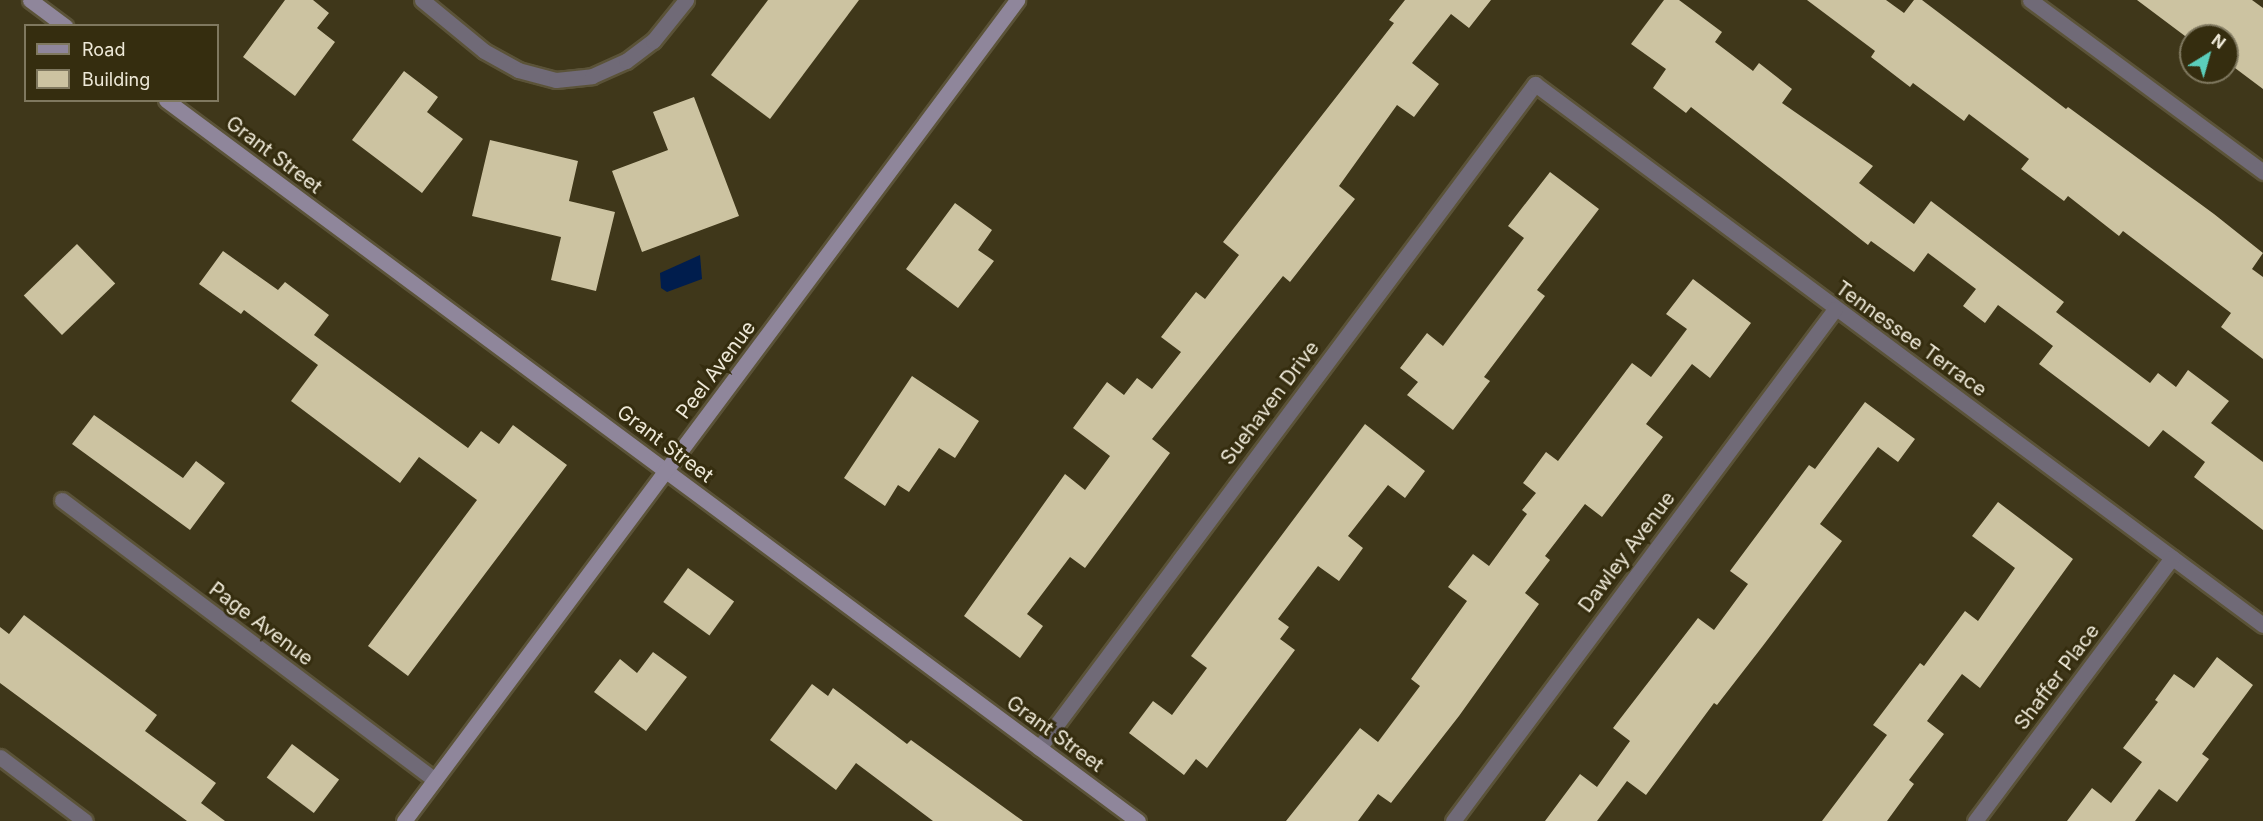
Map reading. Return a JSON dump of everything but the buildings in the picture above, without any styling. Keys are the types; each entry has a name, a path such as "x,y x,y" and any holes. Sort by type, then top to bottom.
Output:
{"street":[{"path":"30,0 62,24"},
{"path":"422,0 484,51 518,70 556,80 592,76 626,61 653,40 686,0"},
{"name":"Peel Avenue","path":"404,821 667,472 1017,0"},
{"path":"2030,0 2263,172"},
{"name":"Tennessee Terrace","path":"1535,84 1834,309 2263,625"},
{"name":"Suehaven Drive","path":"1039,748 1535,84"},
{"name":"Grant Street","path":"169,102 1138,821"},
{"name":"Dawley Avenue","path":"1453,821 1834,309"},
{"name":"Page Avenue","path":"62,500 435,780"},
{"name":"Shaffer Place","path":"1975,821 2172,558"},
{"path":"0,758 85,821"}],"water":[{"path":"700,255 702,279 667,292 661,288 660,273"}]}
